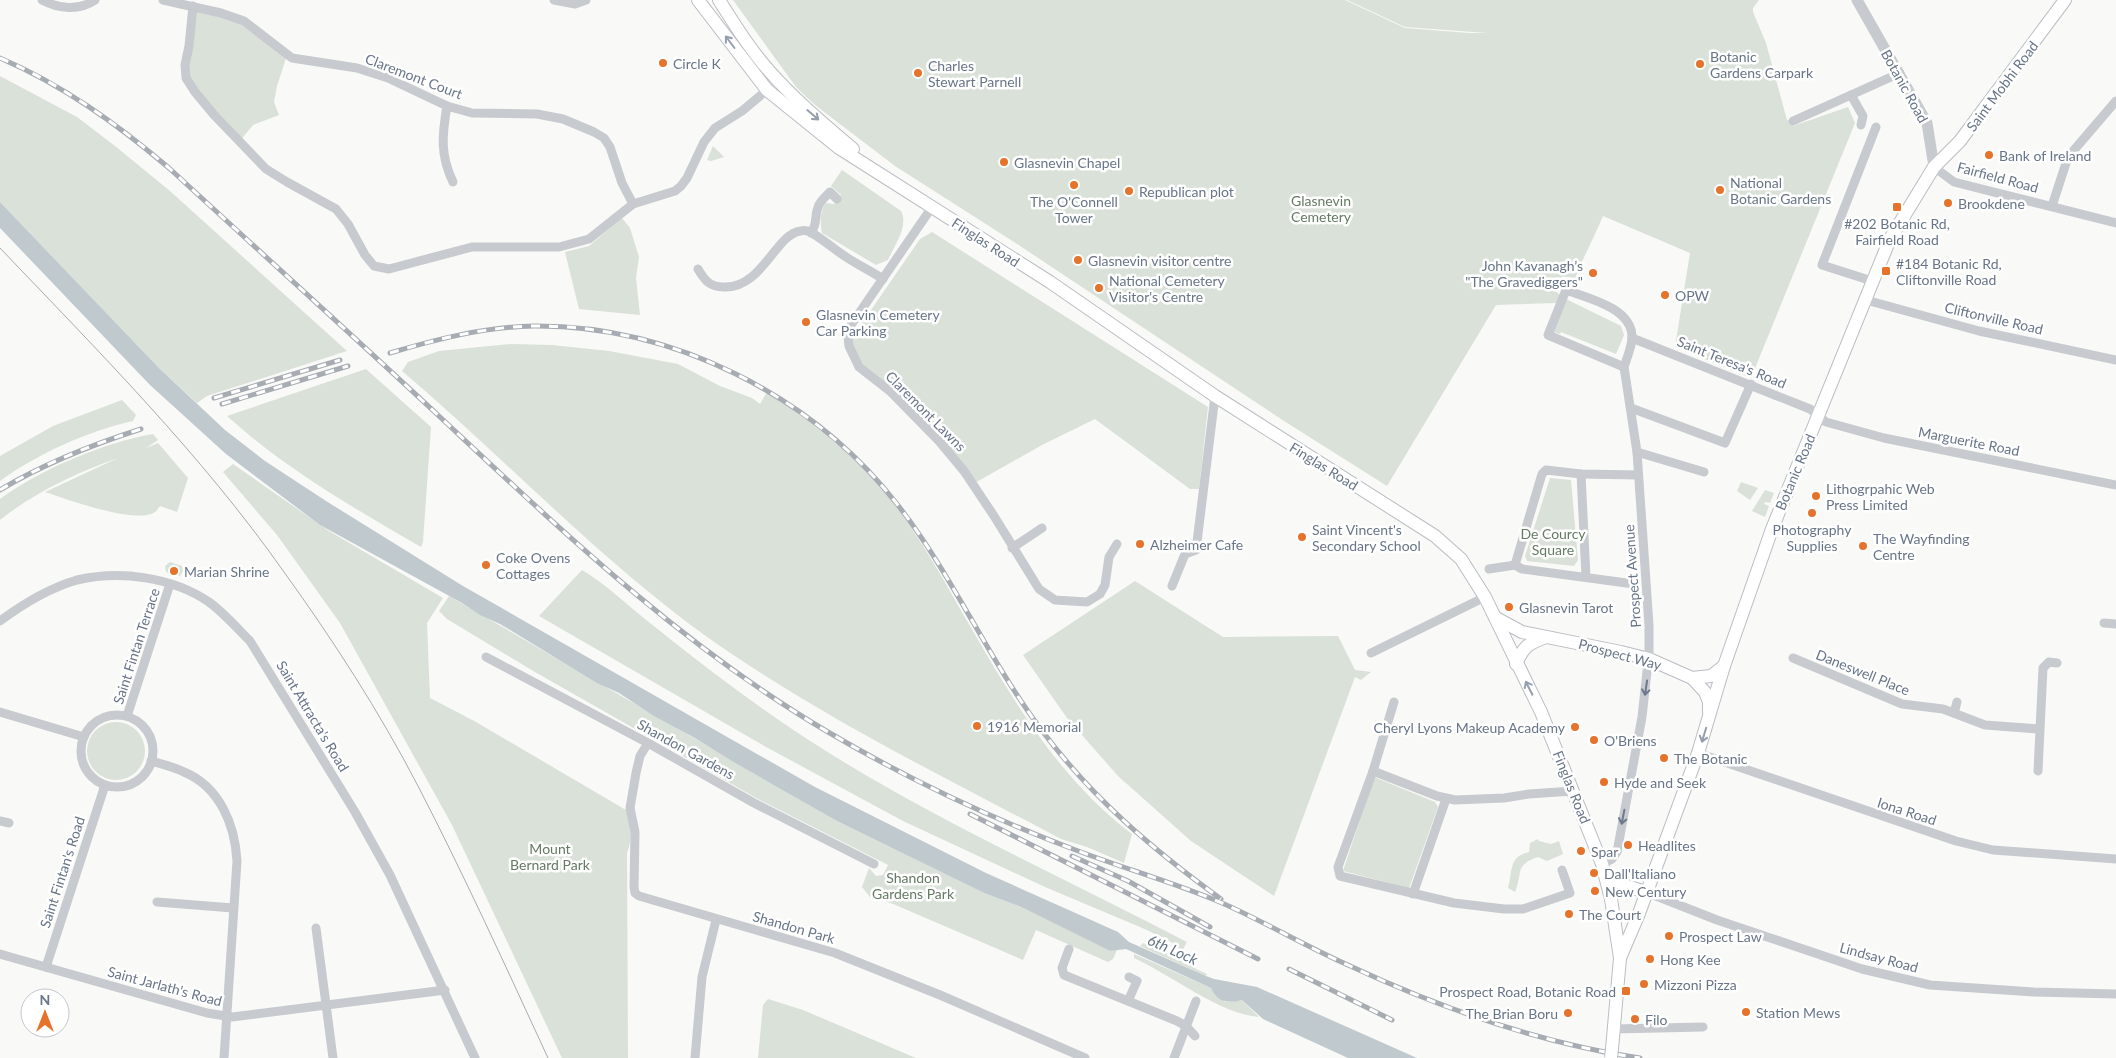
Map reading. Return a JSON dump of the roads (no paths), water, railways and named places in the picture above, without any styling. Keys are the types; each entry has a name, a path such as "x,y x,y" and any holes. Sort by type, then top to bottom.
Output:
{"main road":[{"name":"Finglas Road","path":"698,0 767,90 839,148 1058,288 1215,396 1435,536 1461,559 1496,618 1516,664 1541,712 1573,791 1608,880 1620,958"},
{"name":"Finglas Road","path":"719,0 745,40 771,73 802,105 889,180"},
{"name":"Saint Mobhi Road","path":"1934,167 1965,135 2065,0"},
{"name":"Botanic Road","path":"1620,958 1698,753 1724,666 1776,517 1890,239 1934,167"},
{"name":"Prospect Way","path":"1496,618 1522,632 1602,646 1649,659 1692,678"},
{"path":"1516,664 1523,648 1546,637"},
{"path":"1692,678 1711,676 1724,666"},
{"name":"Botanic Road","path":"1692,678 1705,692 1709,717"},
{"path":"1608,880 1646,892"},
{"path":"1612,1054 1620,958"}],"street":[{"path":"42,0 53,6 74,8 87,6 95,0"},
{"name":"Claremont Court","path":"162,0 193,6 244,21 292,58 357,68 388,78 447,106 472,113 537,114 563,120 594,132 604,138 610,148 622,183 632,204"},
{"path":"554,0 575,4 586,0"},
{"name":"Botanic Road","path":"1858,0 1927,123 1934,167"},
{"path":"193,6 185,65 186,78 195,92 214,116 266,169 336,209 348,224 365,255 374,266 388,269 472,247 559,246 589,239 632,204 674,191 681,186 687,178 704,142 715,128 742,111 779,80"},
{"path":"1793,121 1900,73"},
{"path":"1852,95 1863,116 1860,126"},
{"path":"2052,206 2068,158 2116,101"},
{"path":"447,106 442,142 446,167 453,182"},
{"path":"1872,281 1822,265 1876,128"},
{"name":"Fairfield Road","path":"1934,167 1954,182 2116,223"},
{"path":"812,233 816,227 817,207 821,201 830,192 837,199"},
{"name":"Claremont Lawns","path":"932,207 851,326 848,337 853,356 859,367 891,392 939,441 973,484 1039,589 1055,600 1087,602 1100,594 1104,585 1109,557 1117,544"},
{"path":"698,269 705,282 715,287 732,288 746,281 760,270 795,231 804,230 812,233 846,257 883,278"},
{"path":"1566,290 1617,310 1631,330 1632,338 1624,367 1548,335 1566,290"},
{"name":"Cliftonville Road","path":"1866,300 1979,331 2116,360"},
{"name":"Saint Teresa's Road","path":"1632,338 1751,384 1810,409 1819,416"},
{"name":"Prospect Avenue","path":"1602,864 1612,859 1617,852 1642,717 1649,659 1649,625 1637,452 1624,367"},
{"path":"1631,408 1725,443 1751,384"},
{"path":"1172,586 1185,554 1196,550 1215,396"},
{"name":"Marguerite Road","path":"1819,416 1826,422 1884,438 2116,485"},
{"path":"1637,452 1704,472"},
{"path":"1515,566 1542,474 1546,470 1581,474 1638,474"},
{"path":"1581,474 1586,577"},
{"path":"1012,548 1042,528"},
{"path":"1489,569 1515,566 1522,569 1634,584"},
{"name":"Saint Attracta's Road","path":"0,621 31,600 75,581 117,576 141,578 170,584 210,603 250,641 364,828 390,875 475,1058"},
{"name":"Saint Fintan Terrace","path":"127,716 170,584"},
{"path":"1371,652 1485,597"},
{"path":"2104,623 2116,624"},
{"name":"Shandon Gardens","path":"486,656 648,743 754,803 874,864"},
{"name":"Daneswell Place","path":"1793,658 1902,704 1943,709 1985,725 2039,729"},
{"path":"2038,771 2043,668 2049,662 2057,663"},
{"path":"1394,702 1373,771 1339,866 1338,874 1349,879 1454,903 1504,909 1523,909 1570,893 1562,870"},
{"path":"1954,713 1957,702"},
{"path":"0,712 84,737"},
{"path":"127,716 134,718 146,731 151,740 151,761 146,772 138,780 128,785 117,787 105,785 95,780 87,771 82,760 81,748 84,737 98,721 108,717 127,716"},
{"name":"Shandon Park","path":"648,743 640,756 630,808 635,832 635,893 716,920 835,953 940,995 1085,1058"},
{"name":"Iona Road","path":"1698,753 1956,841 1993,850 2116,859"},
{"path":"151,761 186,772 194,777 219,801 234,833 236,849 234,908 224,1058"},
{"path":"1373,771 1446,799 1475,800 1573,791"},
{"name":"Saint Fintan's Road","path":"46,967 105,785"},
{"path":"1413,894 1446,799"},
{"name":"Lindsay Road","path":"1646,892 1717,920 1862,969 1930,985 2034,992 2116,994"},
{"path":"157,902 234,908"},
{"path":"695,1058 702,977 716,920"},
{"path":"316,928 333,1058"},
{"path":"1069,949 1062,968 1064,975 1186,1026 1195,1036"},
{"name":"Saint Jarlath's Road","path":"0,954 227,1017 445,990"},
{"path":"1128,1001 1137,981 1129,977"},
{"path":"1174,1058 1196,1001"},
{"path":"1614,1029 1703,1027"}],"tram line":[{"path":"0,248 148,405 219,486 252,528 320,624 355,676 418,786 501,955 548,1058"}],"railway":[{"path":"0,58 46,80 89,107 169,168 532,502 625,585 723,663 775,699 828,732 917,781 1010,824 1222,903 1332,958 1418,996 1527,1033 1565,1043 1640,1058"},
{"path":"390,353 479,331 534,326 586,329 637,338 687,353 735,374 781,400 824,430 863,465 897,504 935,559 1021,701 1040,728 1080,777 1147,841 1221,899"},
{"path":"214,398 340,360"},
{"path":"222,404 348,366"},
{"path":"0,490 34,471 69,455 141,429"},
{"path":"970,814 1258,959"},
{"path":"1072,856 1128,881 1210,927"},
{"path":"1289,969 1392,1020"}],"place":[{"name":"Circle K","path":"663,63"},
{"name":"Botanic Gardens Carpark","path":"1700,64"},
{"name":"Charles Stewart Parnell","path":"918,73"},
{"name":"Bank of Ireland","path":"1989,155"},
{"name":"Glasnevin Chapel","path":"1004,162"},
{"name":"The O'Connell Tower","path":"1074,185"},
{"name":"National Botanic Gardens","path":"1720,190"},
{"name":"Republican plot","path":"1129,191"},
{"name":"Brookdene","path":"1948,203"},
{"name":"#202 Botanic Rd, Fairfield Road","path":"1897,207"},
{"name":"Glasnevin visitor centre","path":"1078,260"},
{"name":"#184 Botanic Rd, Cliftonville Road","path":"1886,271"},
{"name":"John Kavanagh’s \"The Gravediggers\"","path":"1593,273"},
{"name":"National Cemetery Visitor's Centre","path":"1099,288"},
{"name":"OPW","path":"1665,295"},
{"name":"Glasnevin Cemetery Car Parking","path":"806,322"},
{"name":"Lithogrpahic Web Press Limited","path":"1816,496"},
{"name":"Photography Supplies","path":"1812,513"},
{"name":"Saint Vincent's Secondary School","path":"1302,537"},
{"name":"Alzheimer Cafe","path":"1140,544"},
{"name":"The Wayfinding Centre","path":"1863,546"},
{"name":"Coke Ovens Cottages","path":"486,565"},
{"name":"Marian Shrine","path":"174,571"},
{"name":"Glasnevin Tarot","path":"1509,607"},
{"name":"1916 Memorial","path":"977,726"},
{"name":"Cheryl Lyons Makeup Academy","path":"1575,727"},
{"name":"O'Briens","path":"1594,740"},
{"name":"The Botanic","path":"1664,758"},
{"name":"Hyde and Seek","path":"1604,782"},
{"name":"Headlites","path":"1628,845"},
{"name":"Spar","path":"1581,851"},
{"name":"Dall'Italiano","path":"1594,873"},
{"name":"New Century","path":"1595,891"},
{"name":"The Court","path":"1569,914"},
{"name":"Prospect Law","path":"1669,936"},
{"name":"Hong Kee","path":"1650,959"},
{"name":"Mizzoni Pizza","path":"1644,984"},
{"name":"Prospect Road, Botanic Road","path":"1626,991"},
{"name":"Station Mews","path":"1746,1012"},
{"name":"The Brian Boru","path":"1568,1013"},
{"name":"Filo","path":"1635,1019"}],"park label":[{"name":"Glasnevin Cemetery","path":"1321,208"},
{"name":"De Courcy Square","path":"1553,542"},
{"name":"Mount Bernard Park","path":"550,856"},
{"name":"Shandon Gardens Park","path":"913,886"}],"water label":[{"name":"6th Lock","path":"1173,949"}]}
